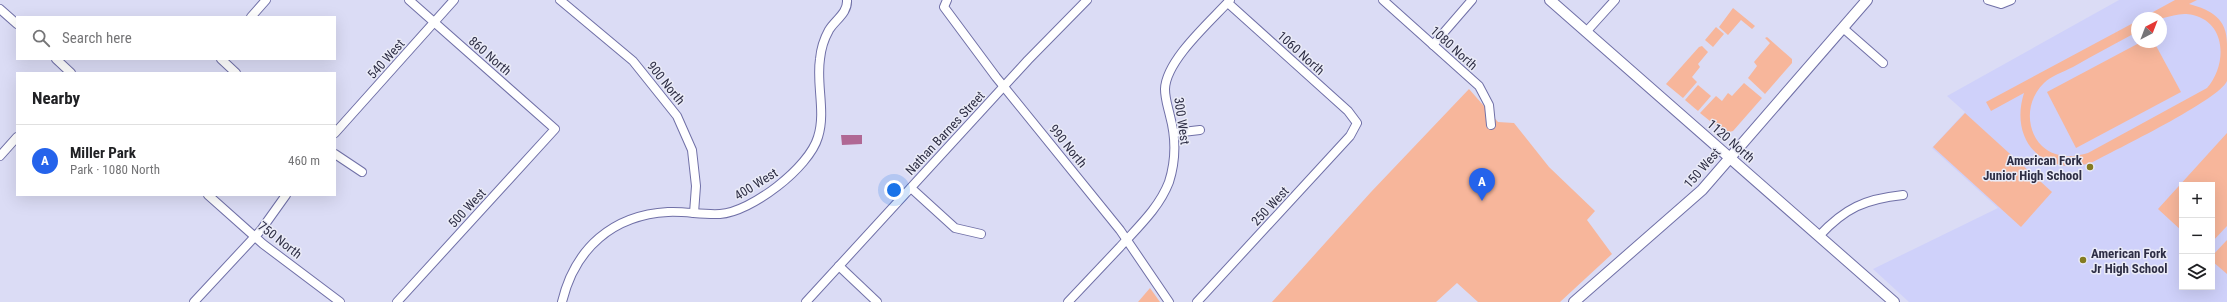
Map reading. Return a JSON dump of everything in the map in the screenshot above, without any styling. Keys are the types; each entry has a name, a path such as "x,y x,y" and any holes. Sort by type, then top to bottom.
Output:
{"street":[{"path":"252,16 266,0"},
{"name":"860 North","path":"409,0 555,130"},
{"name":"540 West","path":"336,132 454,0"},
{"name":"900 North","path":"560,0 633,62 678,116 689,138 694,156 696,186 694,213"},
{"name":"400 West","path":"562,302 570,277 580,260 594,242 613,227 642,215 670,212 720,214 736,211 790,177 805,161 818,137 821,110 819,68 822,49 829,30 844,12 847,0"},
{"name":"Nathan Barnes Street","path":"806,302 1004,86 1087,0"},
{"name":"1080 North","path":"1383,0 1479,86 1489,105 1491,125"},
{"path":"1433,45 1472,0"},
{"name":"1120 North","path":"1550,0 1894,302"},
{"path":"1586,32 1615,0"},
{"name":"150 West","path":"1574,302 1688,203 1721,169 1867,0"},
{"path":"1988,0 2000,4 2012,0"},
{"name":"1060 North","path":"1229,1 1348,111 1357,123"},
{"name":"300 West","path":"1068,302 1149,215 1164,193 1174,161 1174,133 1165,89 1168,76 1172,65 1180,55 1229,1"},
{"name":"990 North","path":"945,4 1004,86 1127,239 1169,302"},
{"path":"0,9 16,23"},
{"path":"1843,28 1883,63"},
{"path":"57,60 71,72"},
{"path":"222,60 235,72"},
{"name":"250 West","path":"1197,302 1350,136 1357,123"},
{"name":"500 West","path":"397,302 555,130"},
{"path":"1174,133 1200,130"},
{"path":"0,156 16,138"},
{"path":"336,155 362,172"},
{"path":"912,188 955,228 981,234"},
{"path":"1819,236 1834,220 1855,206 1879,197 1903,194"},
{"name":"750 North","path":"209,196 254,237 340,302"},
{"path":"194,302 276,212 285,196"},
{"path":"839,266 877,302"}],"shaded area":[{"name":"American Fork Junior High School","path":"2119,0 2227,0 2227,302 1909,302 1873,269 1998,208 1932,148 1965,112 1947,96"},
{"path":"2175,0 2197,0 2189,4 2205,9 2217,17 2224,28 2227,44 2227,81 2220,89 2206,100 2187,112 2091,163 2074,166 2058,165 2045,159 2034,151 2026,139 2021,126 2021,110 2024,93 1991,111 1986,102 2131,24 2131,35 2054,76 2044,83 2038,90 2031,106 2030,123 2036,139 2042,146 2052,153 2064,156 2076,156 2088,153 2207,88 2214,79 2220,57 2218,36 2212,27 2204,19 2193,15 2185,14 2167,17 2167,12 2153,12"},
{"path":"1733,8 1755,26 1752,29 1741,20 1728,35 1719,27"},
{"path":"1716,27 1724,34 1713,47 1705,40"},
{"path":"1767,37 1792,59 1792,63 1765,94 1748,78 1757,66 1754,62 1770,43 1765,38"},
{"path":"1702,46 1708,52 1698,64 1700,67 1692,77 1697,82 1683,98 1666,84 1699,47"},
{"path":"2131,47 2157,48 2181,92 2076,148 2047,92"},
{"path":"1744,83 1762,98 1733,131 1725,133 1700,113 1716,96 1722,101 1728,93 1732,96"},
{"path":"1698,85 1711,96 1698,111 1685,100"},
{"path":"1469,89 1498,122 1514,123 1549,167 1595,211 1587,220 1612,254 1560,302 1478,302 1457,283 1436,302 1272,302 1371,192"},
{"path":"1965,113 2052,192 2021,227 1933,147"},
{"path":"2227,133 2227,226 2215,239 2215,182 2183,182"},
{"path":"841,135 862,135 862,144 842,145"},
{"path":"2179,186 2179,228 2158,209"},
{"path":"2227,240 2227,274 2215,264 2215,253"},
{"path":"1150,288 1160,302 1138,302"}],"place":[{"name":"American Fork Junior High School","path":"2090,167"},
{"name":"Miller Park","path":"1482,201"},
{"name":"American Fork Jr High School","path":"2083,260"}]}
